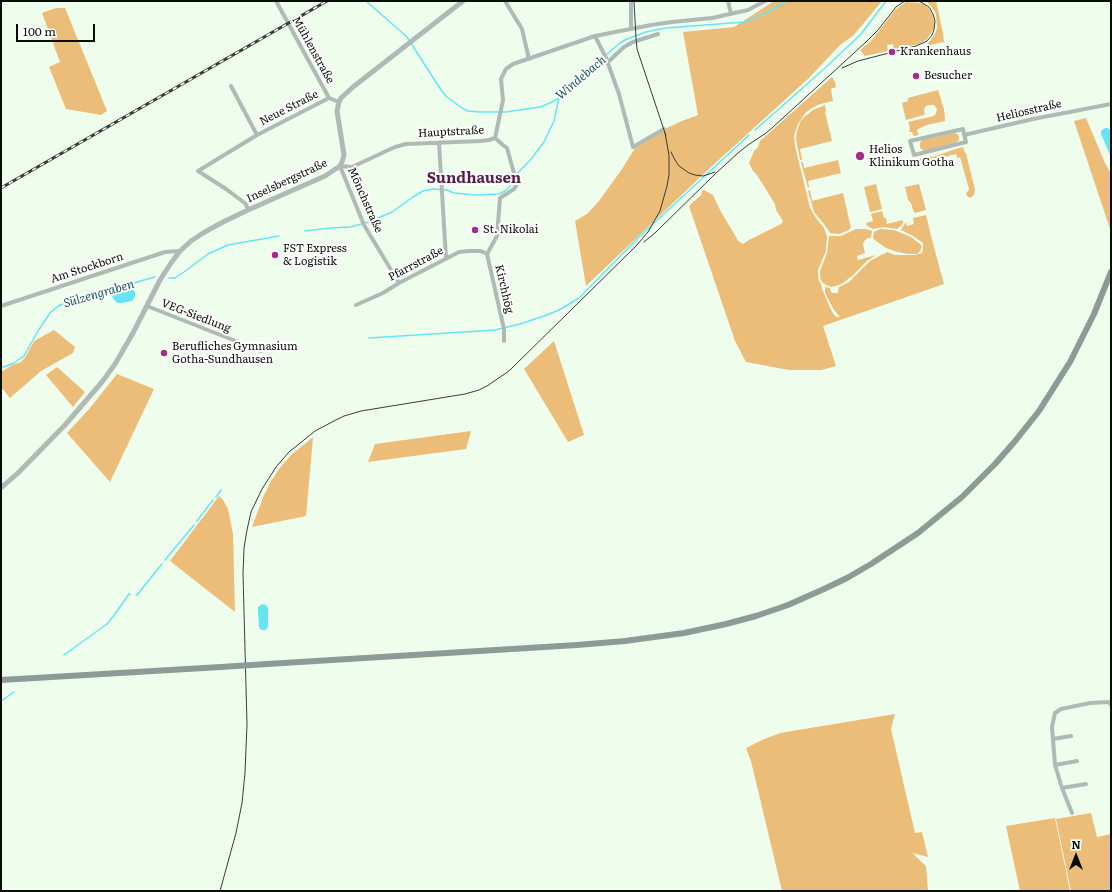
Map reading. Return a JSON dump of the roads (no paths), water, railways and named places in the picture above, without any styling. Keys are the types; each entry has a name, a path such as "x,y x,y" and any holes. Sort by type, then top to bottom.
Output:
{"main road":[{"path":"1,680 618,642 684,634 756,616 788,605 847,578 918,533 962,496 995,464 1039,410 1070,362 1094,314 1111,272"}],"street":[{"name":"Mühlenstraße","path":"276,1 329,98 339,102"},
{"path":"339,102 353,86 463,1"},
{"path":"505,1 522,29 529,59"},
{"path":"631,1 631,28"},
{"path":"728,1 731,14"},
{"name":"Hauptstraße","path":"340,166 352,167 395,147 406,144 489,140 495,138 503,100 501,79 506,69 513,64 595,36 631,28 712,18 748,10 765,1"},
{"path":"606,58 633,42 658,34"},
{"path":"595,36 606,58 619,94 634,147 664,129"},
{"name":"Neue Straße","path":"231,86 257,135"},
{"name":"Neue Straße","path":"248,210 246,204 226,188 198,171 257,135 329,98"},
{"name":"Inselsbergstraße","path":"1,488 42,449 89,399 102,382 115,364 160,280 180,251 203,233 248,210 325,176 340,166 344,156 338,115 339,102"},
{"path":"1098,106 1111,104"},
{"path":"1098,106 1111,107"},
{"name":"Heliosstraße","path":"964,135 1032,119 1098,106"},
{"path":"963,129 964,135 966,142 914,155 910,141 963,129"},
{"name":"Kirchhög","path":"495,138 506,148 517,184 514,189 500,198 497,236 487,254 504,329 504,342"},
{"path":"439,143 446,258"},
{"name":"Mönchstraße","path":"340,166 364,224 399,283"},
{"name":"Pfarrstraße","path":"356,305 383,293 399,283 459,252 469,250 487,254"},
{"name":"Am Stockborn","path":"1,306 165,252 180,251"},
{"name":"VEG-Siedlung","path":"147,306 261,351"},
{"path":"1072,813 1055,765 1052,727 1055,713 1061,709 1090,702 1109,702 1111,705"},
{"path":"1053,739 1070,736"},
{"path":"1055,765 1077,762"},
{"path":"1062,788 1086,784"}],"water":[{"path":"1108,128 1111,131 1111,155 1101,134 1101,131"},
{"path":"132,288 135,293 135,297 132,301 118,303 112,296 112,294"},
{"path":"262,604 266,605 268,608 268,627 266,630 262,630 259,627 258,607"}],"waterway":[{"name":"Windebach","path":"366,1 407,37 447,97 468,111 480,112 506,112 540,107 550,103 559,98 620,43 646,32 666,28 745,22 768,12 786,1"},
{"path":"755,130 861,34 886,1"},
{"name":"Sülzengraben","path":"516,175 532,158 544,142 554,121 559,98"},
{"path":"369,338 495,330 520,324 561,309 579,298 640,236 749,135"},
{"name":"Sülzengraben","path":"305,231 350,227 369,222 392,212 423,191 433,189 476,195 499,194 510,186 514,178"},
{"name":"Sülzengraben","path":"169,278 175,278 208,254 228,245 279,236"},
{"name":"Sülzengraben","path":"1,368 14,363 24,356 50,313 58,306 73,300 155,277"},
{"path":"216,497 221,490"},
{"path":"197,521 213,500"},
{"path":"165,560 194,525"},
{"path":"136,595 162,564"},
{"path":"64,655 107,624 130,594"},
{"path":"1,701 14,692"}],"tram line":[{"path":"634,1 637,49 666,136"},
{"path":"644,242 738,153 772,128 866,42 878,30 896,7 905,1"},
{"path":"842,68 858,61 916,46 927,41 932,35 935,21 929,7 919,1"},
{"path":"220,891 236,833 242,803 247,724 243,574 244,548 251,512 262,489 276,467 289,452 315,431 344,416 361,411 465,394 487,386 509,371 636,246 648,232 660,211 669,175 669,155 665,133"},
{"path":"671,152 679,166 689,173 703,176 715,172"}],"railway":[{"path":"1,188 327,1"}],"place":[{"name":"Krankenhaus","path":"892,52"},
{"name":"Besucher","path":"916,76"},
{"name":"Helios Klinikum Gotha","path":"860,156"},
{"name":"St. Nikolai","path":"475,230"},
{"name":"FST Express & Logistik","path":"275,255"},
{"name":"Berufliches Gymnasium Gotha-Sundhausen","path":"164,353"}],"district":[{"name":"Sundhausen","path":"474,179"}]}
